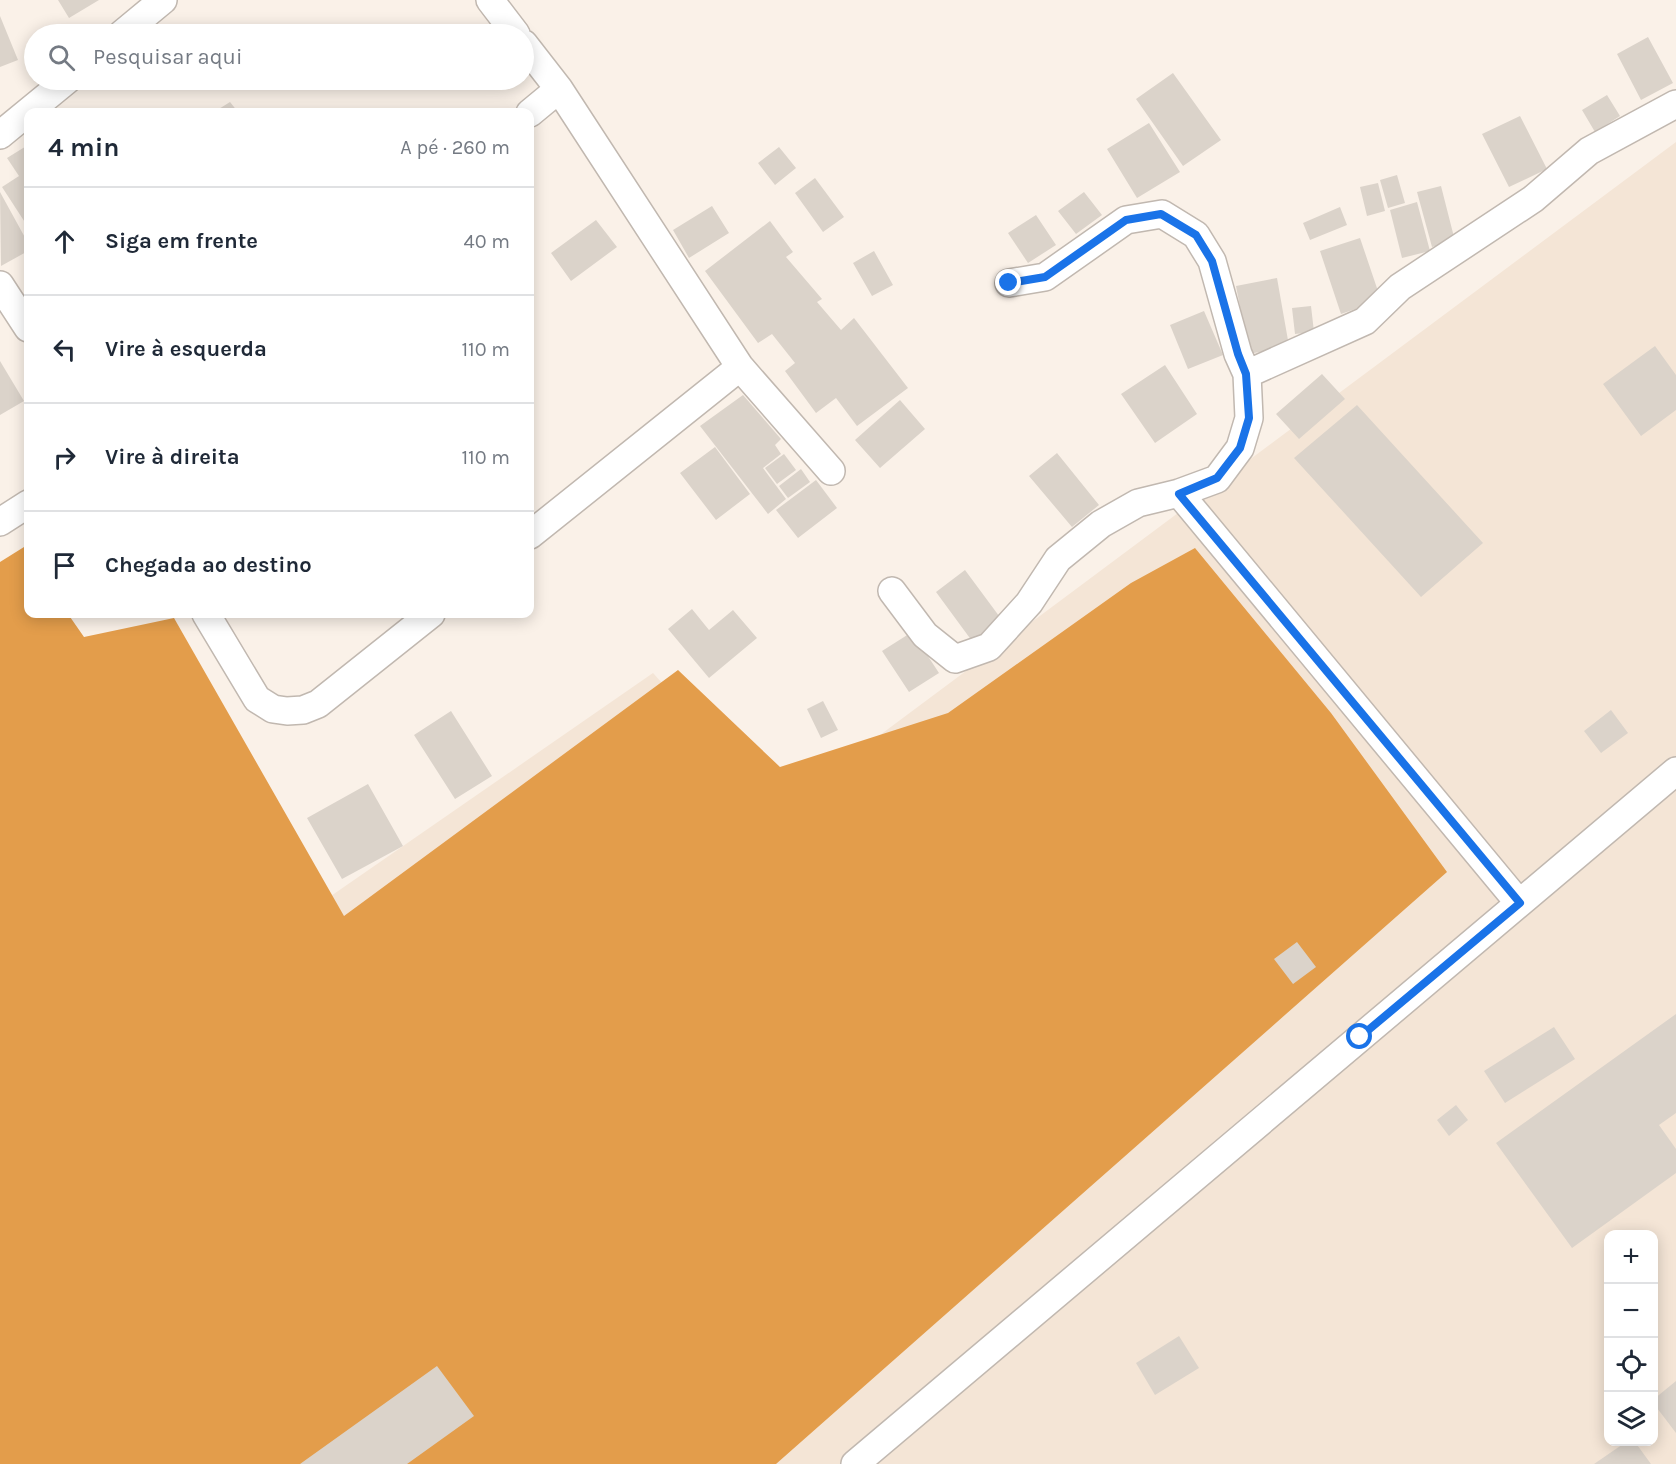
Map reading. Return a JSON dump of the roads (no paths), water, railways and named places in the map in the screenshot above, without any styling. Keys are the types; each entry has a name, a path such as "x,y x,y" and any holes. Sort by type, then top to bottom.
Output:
{"street":[{"path":"134,24 163,0"},
{"path":"490,0 508,24"},
{"path":"534,57 559,89 740,367 831,471"},
{"path":"534,110 559,89"},
{"path":"33,108 55,90"},
{"path":"1246,374 1365,321 1400,287 1533,199 1589,151 1676,104"},
{"path":"0,135 24,115"},
{"path":"892,591 925,635 955,660 989,647 1029,603 1058,558 1101,524 1138,503 1179,494 1217,478 1240,448 1249,418 1246,374 1238,354 1212,261 1196,235 1161,214 1126,220 1045,277 1009,283"},
{"path":"0,285 24,322"},
{"path":"534,532 740,367"},
{"path":"1179,494 1520,903"},
{"path":"0,522 24,507"},
{"path":"208,618 257,699 273,709 287,711 303,710 318,704 426,618"},
{"path":"855,1464 1676,771"}]}
